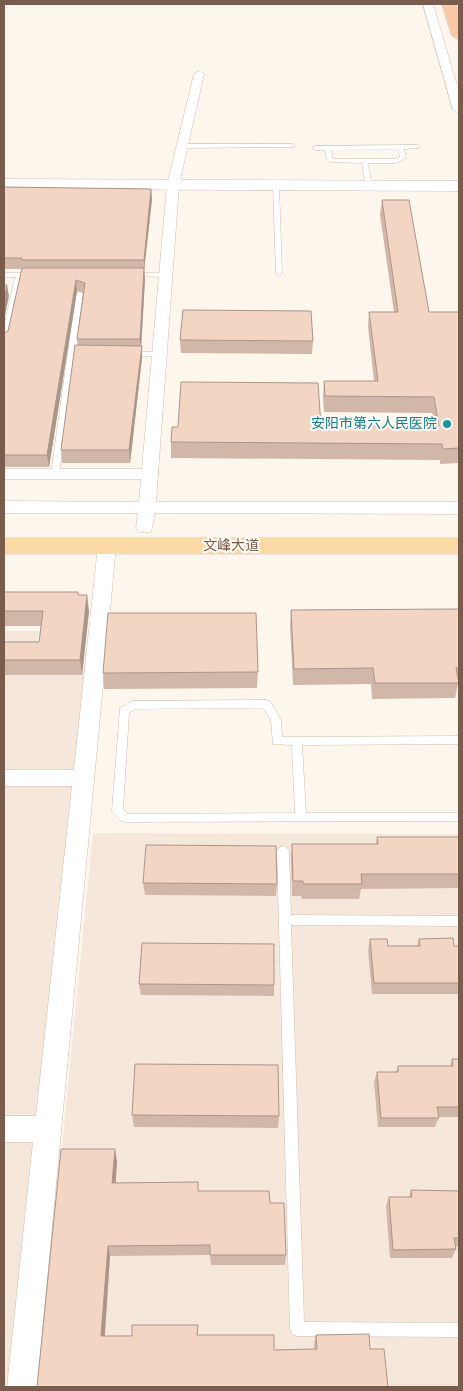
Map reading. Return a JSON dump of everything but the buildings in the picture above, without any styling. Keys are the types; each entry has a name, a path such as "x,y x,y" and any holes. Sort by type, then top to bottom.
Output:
{"highway":[{"path":"449,4 459,36"}],"main road":[{"name":"文峰大道","path":"4,528 146,518 459,528"},
{"name":"文峰大道","path":"4,546 459,546"}],"street":[{"path":"428,4 459,110"},
{"path":"146,518 173,185 199,74"},
{"path":"4,184 459,186"},
{"path":"4,474 149,474"},
{"path":"4,507 146,518 459,508"},
{"path":"22,1387 107,546"},
{"path":"4,778 84,778"},
{"path":"4,1129 48,1129"}],"lane":[{"path":"182,146 292,146"},
{"path":"328,148 330,160 332,161 365,162 402,160 401,147"},
{"path":"315,148 417,147"},
{"path":"365,162 368,186"},
{"path":"276,185 280,274"},
{"path":"4,275 38,275"},
{"path":"4,342 19,275"},
{"path":"127,275 166,275"},
{"path":"55,474 80,294"},
{"path":"72,354 81,354"},
{"path":"120,354 159,354"},
{"path":"459,740 277,741 276,720 266,704 133,704 124,711 117,811 125,818 459,817"},
{"path":"297,741 301,818"},
{"path":"283,851 297,1329 459,1330"},
{"path":"286,920 459,921"}],"shaded area":[{"path":"4,631 39,631 36,651 93,651 14,1387 4,1387"},
{"path":"93,833 459,834 459,1387 38,1387"}],"place":[{"name":"安阳市第六人民医院","path":"447,424"}]}
